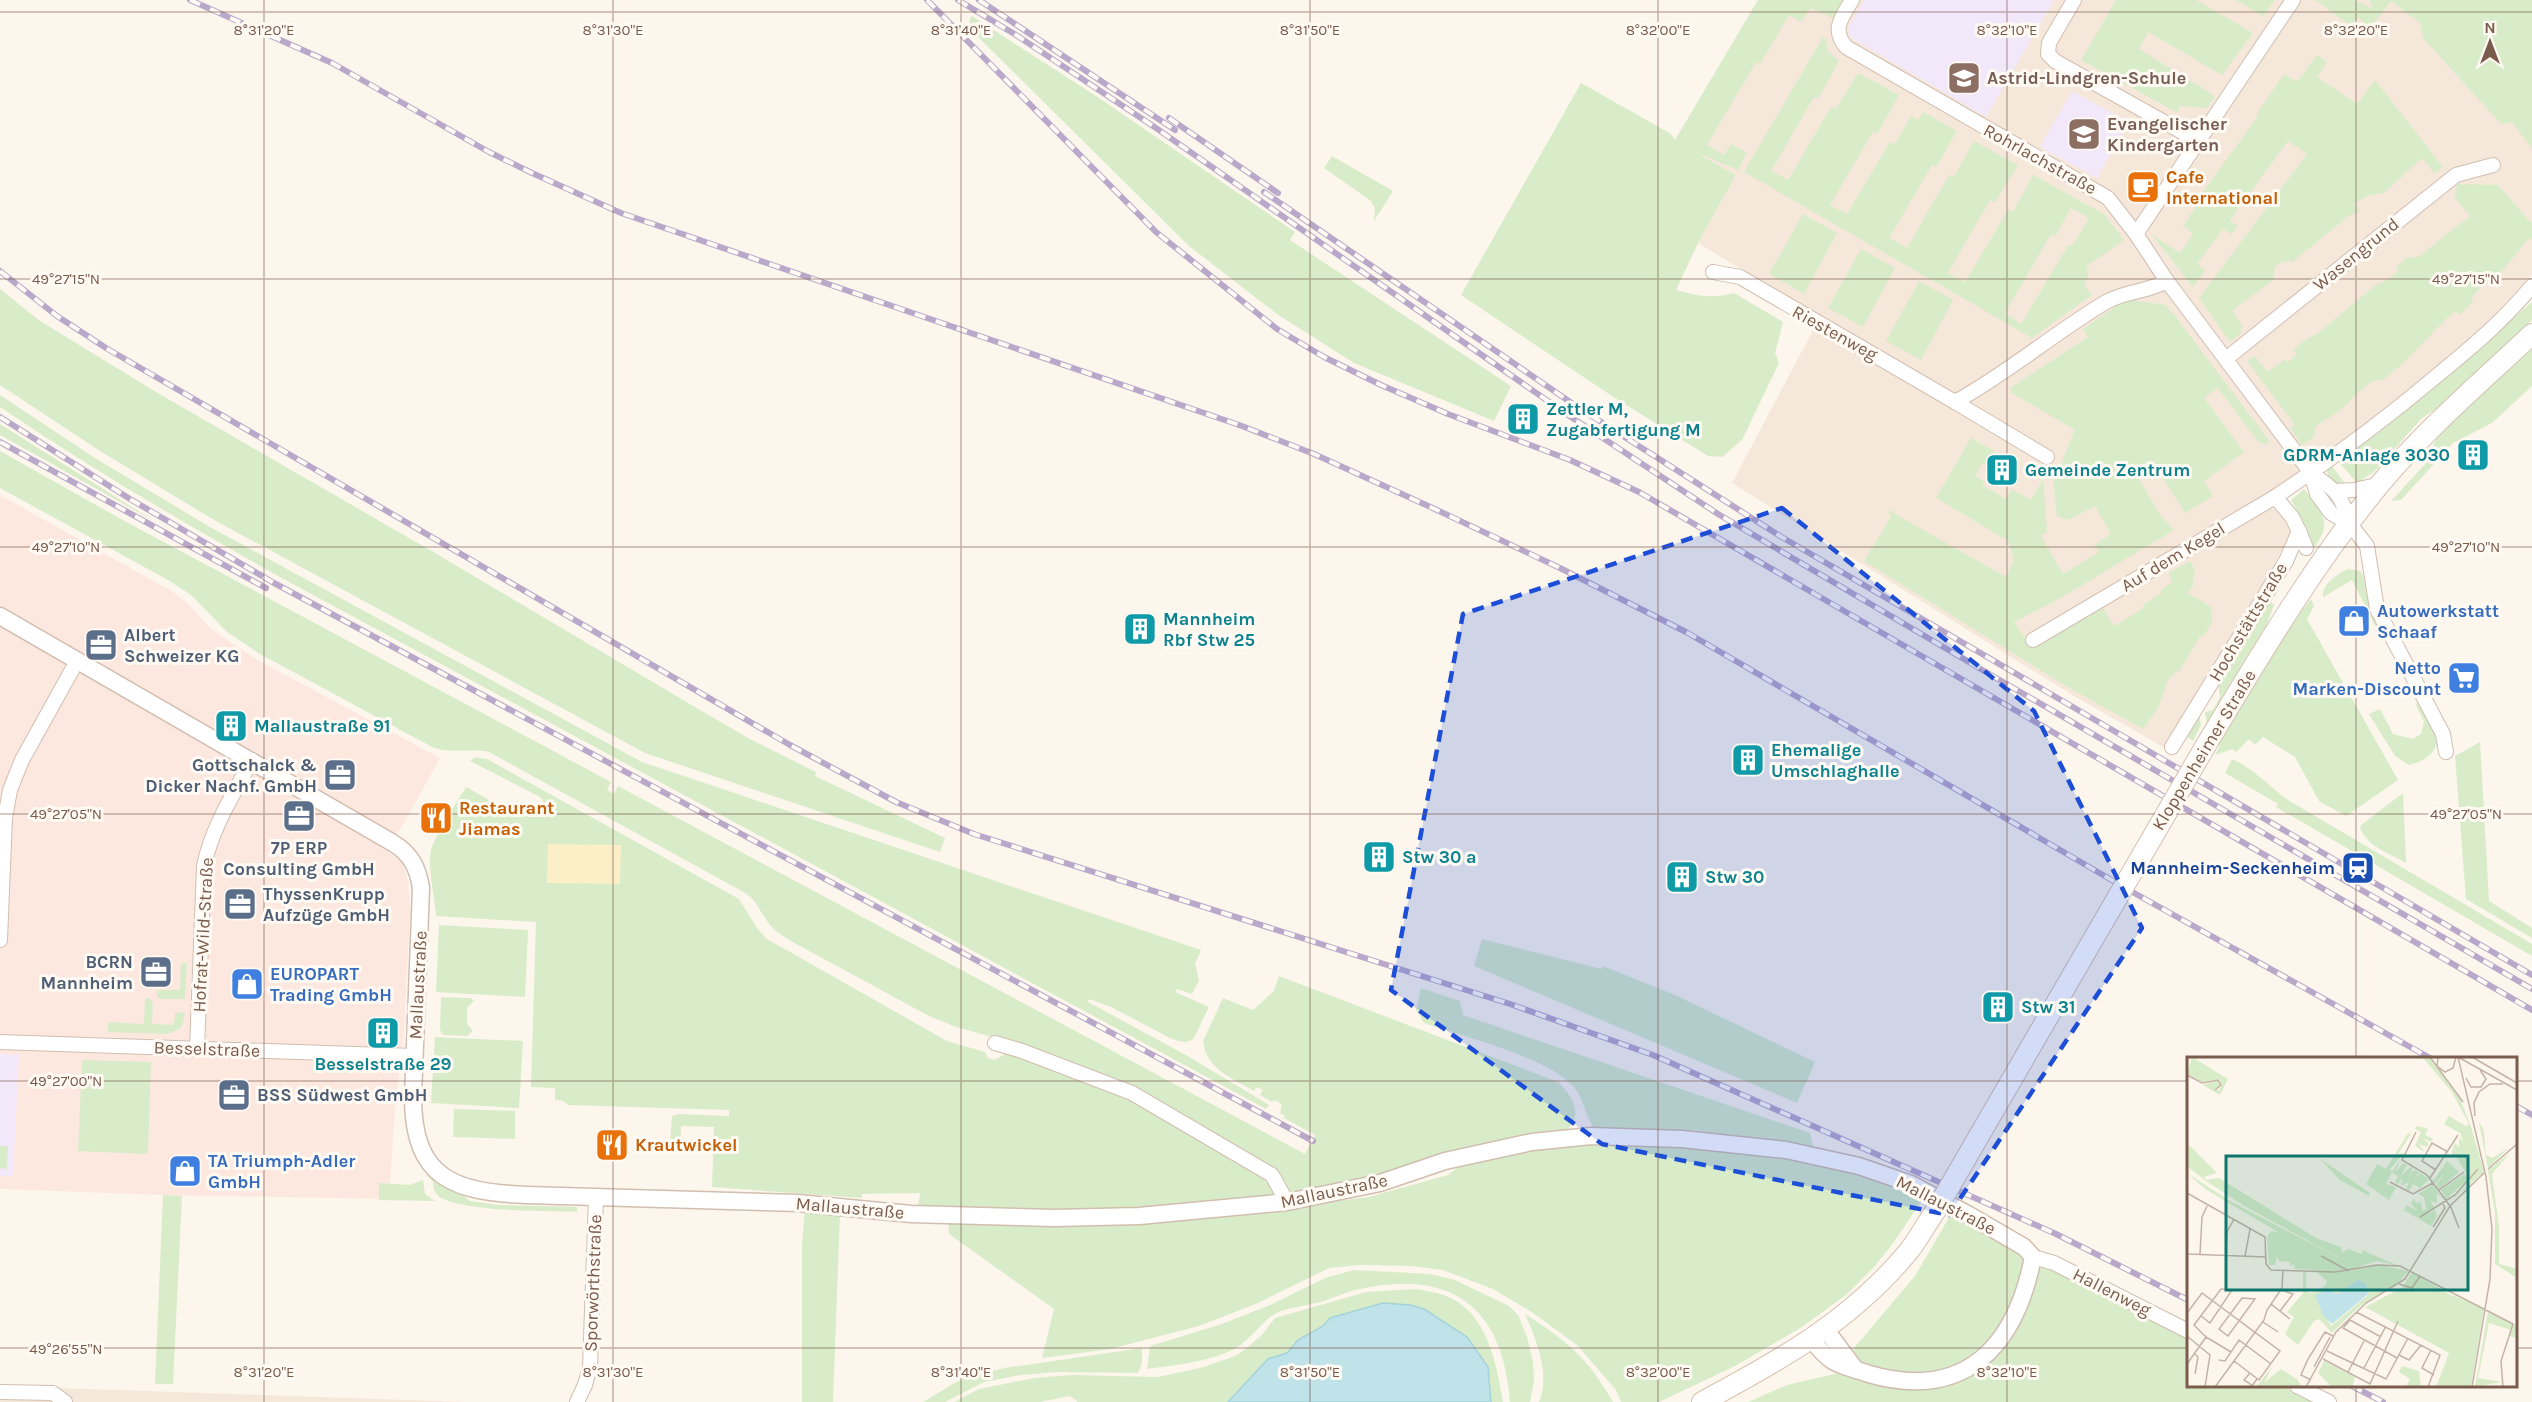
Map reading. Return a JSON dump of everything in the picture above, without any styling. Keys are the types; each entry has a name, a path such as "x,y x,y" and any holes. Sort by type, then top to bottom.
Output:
{"main road":[{"name":"Kloppenheimer Straße","path":"1702,1402 1819,1335 1875,1288 1909,1251 1936,1210 2206,745 2309,581 2381,484 2435,425 2532,334"}],"street":[{"name":"Rohrlachstraße","path":"1852,0 1838,28 1838,38 1846,47 2108,198 2311,473 2335,491 2344,501 2350,524"},
{"path":"2074,0 2049,43 2048,54 2055,61 2198,141"},
{"path":"2136,234 2293,0"},
{"name":"Wasengrund","path":"2227,358 2456,175 2493,165"},
{"name":"Riestenweg","path":"1713,272 1740,277 2047,457"},
{"path":"1954,402 1980,388 2112,298 2156,288 2168,281"},
{"path":"2311,473 2398,408 2501,323 2532,286"},
{"name":"Rohrlachstraße","path":"2311,473 2317,494 2331,513 2350,524"},
{"name":"Auf dem Kegel","path":"2033,640 2275,497 2311,473"},
{"path":"2335,491 2354,490 2381,484"},
{"path":"2275,497 2292,517 2306,548"},
{"path":"2350,524 2367,546 2372,562 2377,609 2443,734 2446,752"},
{"name":"Hochstättstraße","path":"2172,747 2286,561 2299,531"},
{"name":"Mallaustraße","path":"0,616 397,845 415,864 422,888 414,1056 414,1128 423,1154 441,1174 479,1192 596,1198 798,1203 911,1214 1055,1218 1139,1216 1287,1202 1380,1183 1445,1161 1532,1142 1591,1136 1709,1141 1820,1156 1869,1169 1911,1185 1969,1215 2024,1247 2033,1257"},
{"path":"0,940 5,818 10,790 22,760 77,661"},
{"name":"Hofrat-Wild-Straße","path":"197,1049 204,866 207,848 218,821 252,760"},
{"name":"Besselstraße","path":"0,1042 414,1056"},
{"path":"995,1043 1132,1093 1272,1175 1287,1202"},
{"name":"Sporwörthstraße","path":"576,1402 585,1385 590,1367 596,1198"},
{"path":"1819,1335 1826,1359 1845,1368 1904,1383 1930,1384 1952,1379 1972,1369 2000,1344 2013,1322 2033,1257"},
{"name":"Hallenweg","path":"2033,1257 2054,1263 2187,1330"},
{"path":"2299,1387 2329,1402"},
{"path":"0,1392 53,1393 65,1402"}],"highlighted area":[{"path":"1782,508 2034,711 2142,928 1949,1215 1602,1144 1391,990 1463,614"}],"shaded area":[{"path":"1758,0 2532,0 2532,275 2503,310 2397,404 2263,502 2295,524 2258,597 2163,747 2069,693 1732,483 1820,317 1698,243 1736,175 1675,141"},
{"name":"Astrid-Lindgren-Schule","path":"1864,0 2054,0 1986,117 1851,38 1848,31 1850,24"},
{"name":"Evangelischer Kindergarten","path":"2072,91 2129,122 2097,178 2040,147"},
{"name":"GDRM-Anlage 3030","path":"2470,442 2484,468 2475,473 2461,447"},
{"path":"0,495 173,592 188,604 210,628 254,658 440,758 386,850 402,862 408,881 410,909 404,1033 395,1109 389,1199 162,1195 0,1189"},
{"path":"0,1054 19,1055 13,1176 0,1176"},
{"path":"0,1386 465,1402 0,1402"}],"green space":[{"path":"1758,0 1847,0 1835,19 1811,8 1801,22 1789,15 1760,64 1756,62 1707,145 1724,155 1731,144 1747,153 1738,170 1695,152 1736,175 1698,243 1676,290 1705,296 1734,293 1783,322 1775,353 1779,363 1742,440 1722,457 1708,456 1612,396 1461,295 1581,83 1671,134 1675,140"},
{"path":"2116,0 2196,0 2253,33 2222,75 2148,32 2139,49 2215,96 2207,108 2179,106 2179,111 2176,112 2081,60"},
{"path":"2236,0 2275,0 2263,16"},
{"path":"2315,0 2354,0 2373,9 2369,0 2532,0 2532,149 2512,122 2501,124 2423,38 2420,23 2391,1 2371,27 2358,18 2350,25"},
{"path":"972,16 1096,96 1295,232 1290,240 1511,386 1494,421 1354,363 1277,314 1189,246 974,33 969,21"},
{"path":"1823,37 1826,39 1828,51 1839,61 1818,99 1814,97 1771,171 1788,180 1831,107 1836,109 1858,73 1899,95 1877,134 1873,132 1830,205 1847,214 1890,142 1895,144 1911,116 1918,120 1923,112 1957,131 1936,167 1932,165 1889,238 1907,248 1949,175 1954,177 1974,141 2018,165 1995,202 1990,200 1948,273 1965,282 2008,210 2013,212 2033,175 2104,214 2124,240 2087,266 2088,277 2084,286 2092,295 2032,338 1744,172","holes":["2071,208 2089,218 2072,246 2069,244 2021,324 2005,313 2051,234 2055,236"]},
{"path":"2317,55 2327,62 2317,77 2357,104 2375,80 2443,167 2434,173 2422,158 2384,193 2367,196 2354,204 2360,211 2350,215 2291,263 2289,260 2285,263 2283,261 2275,267 2273,280 2232,311 2242,325 2241,333 2230,342 2199,298 2307,154 2288,141 2230,220 2238,226 2231,234 2223,229 2197,264 2205,270 2193,287 2151,234 2180,253 2193,234 2183,226 2197,205 2195,203 2258,116 2256,115 2284,74 2297,82"},
{"path":"1332,156 1393,191 1374,221 1375,208 1371,201 1324,168"},
{"path":"2457,184 2498,185 2532,224 2532,240 2529,238 2495,280 2492,278 2475,293 2470,305 2459,315 2455,311 2387,377 2370,383 2339,411 2316,426 2314,437 2302,445 2290,428 2295,425 2247,361 2254,356 2268,372 2285,359 2288,362 2297,354 2293,350 2317,334 2377,284 2387,280 2398,271 2396,267 2407,258 2418,257 2470,216 2455,198"},
{"path":"1803,214 1837,233 1804,294 1769,274"},
{"path":"1861,249 1895,268 1863,327 1828,308"},
{"path":"1919,281 1953,300 1921,360 1886,341"},
{"path":"0,289 40,321 156,392 750,739 816,772 815,776 945,838 940,852 645,753 214,520 100,451 0,385"},
{"path":"2133,300 2165,305 2270,442 2266,445 2258,442 2218,388 2204,398 2244,452 2204,481 2213,496 2185,513 2151,460 2134,470 2160,515 2174,530 2059,599 2014,622 2031,647 2102,606 2114,626 2144,608 2143,605 2162,593 2161,590 2173,582 2168,573 2190,561 2195,570 2193,585 2188,593 2211,607 2212,622 2203,637 2200,636 2179,672 2176,671 2172,677 2170,676 2157,710 2143,729 2066,686 1864,561 1891,517 1888,510 2006,577 2014,560 2008,541 1936,498 1971,438 1994,451 1986,465 1982,463 1975,476 1984,481 1982,485 2006,499 2012,489 2031,500 2043,480 2047,532 2041,536 2063,574 2099,552 2094,545 2111,534 2095,506 2068,520 2057,516 2053,480 2060,477 2063,459 2075,430 2012,393 2010,388 2088,337 2083,329 2118,305"},
{"path":"2532,302 2532,320 2450,399 2421,419 2375,471 2357,483 2339,462 2431,389"},
{"path":"2532,341 2532,386 2492,423 2453,443 2401,500 2391,501 2428,461 2431,456 2428,454 2443,428"},
{"path":"0,395 95,458 210,527 642,762 1201,950 1195,964 1199,980 1192,994 1177,989 1175,992 1209,1007 1191,1040 1182,1042 1173,1039 1111,1007 1089,999 1088,1002 1186,1055 1269,1105 1266,1109 278,576 34,430 0,407"},
{"path":"0,424 154,521 0,435"},
{"path":"0,451 119,518 611,782 607,790 614,794 618,786 1305,1154 1315,1135 1284,1118 1285,1116 1280,1113 1282,1104 1274,1100 1272,1102 1260,1095 1263,1090 1256,1087 1254,1091 1221,1072 1209,1059 1203,1041 1223,998 1253,1010 1274,991 1279,976 1558,1082 1572,1100 1574,1119 1565,1131 1323,1189 1294,1194 1288,1192 1162,1104 996,1038 956,1027 929,1016 781,934 770,925 747,894 489,752 449,751 434,748 260,654 227,632 191,595 170,581 0,488"},
{"path":"2332,466 2346,485 2336,483 2329,477 2327,471"},
{"path":"2304,489 2324,520 2322,534 2310,552 2298,512 2291,500"},
{"path":"2348,569 2360,571 2363,575 2368,600 2384,632 2379,633 2352,580 2323,597 2328,584"},
{"path":"2276,586 2279,589 2271,602 2274,605 2263,635 2207,725 2205,712 2213,710 2220,697 2218,684"},
{"path":"2311,599 2314,606 2307,619 2398,780 2346,816 2319,801 2295,757 2263,737 2255,745 2249,739 2236,752 2232,749 2215,755 2220,745 2216,743 2289,627"},
{"path":"2418,699 2439,737 2429,756 2409,765 2395,756 2369,714 2380,709 2393,734 2413,739 2421,734 2424,722 2416,705"},
{"path":"2199,714 2201,725 2193,741 2186,736"},
{"path":"2480,742 2489,901 2532,928 2532,938 2466,899 2455,756"},
{"path":"475,757 487,759 739,899 757,928 767,939 947,1041 985,1052 988,1058 994,1060 1004,1053 1013,1052 1130,1095 1268,1179 1274,1191 1271,1197 1127,1213 918,1206 920,1193 862,1194 862,1198 712,1187 714,1127 681,1126 680,1149 672,1149 672,1154 669,1153 672,1116 679,1114 729,1116 729,1110 568,1105 563,1101 555,1100 555,1088 531,1087 536,922 436,916 431,850 441,827 466,787 512,813 517,804 536,814 543,800 470,761"},
{"path":"2232,759 2254,772 2288,800 2532,944 2532,956 2276,807 2278,804 2225,773"},
{"path":"2403,793 2406,863 2372,844 2362,833 2360,826"},
{"path":"439,925 528,930 525,997 436,992"},
{"path":"1482,939 1602,969 1603,966 1675,995 1815,1062 1797,1103 1474,966"},
{"path":"181,963 187,963 185,999 160,999 157,997 157,990 180,990"},
{"path":"1421,988 1460,1001 1463,1015 1810,1133 1813,1147 1692,1130 1596,1130 1577,1091 1560,1075 1524,1057 1424,1023 1416,1010"},
{"path":"441,997 471,998 474,1001 467,1008 467,1024 473,1031 467,1036 443,1035 440,1030"},
{"path":"145,998 149,998 153,1004 152,1024 174,1025 175,1013 185,1012 182,1027 169,1034 108,1032 108,1022 144,1024"},
{"path":"435,1037 523,1041 519,1108 431,1103"},
{"path":"82,1060 151,1062 148,1154 78,1151"},
{"path":"454,1109 515,1111 515,1139 453,1137"},
{"path":"1615,1142 1722,1148 1779,1155 1842,1170 1922,1200 1874,1267 1846,1295 1802,1327 1735,1366 1659,1402 1621,1402 1616,1390 1577,1345 1533,1313 1493,1289 1443,1270 1411,1266 1359,1265 1329,1268 1258,1303 1199,1326 1110,1349 1042,1358 1054,1309 949,1234 948,1220 1278,1208 1369,1197 1448,1175 1462,1164 1573,1144"},
{"path":"0,1146 8,1146 7,1169 0,1168"},
{"path":"429,1173 470,1201 498,1205 577,1207 577,1212 503,1210 447,1201 437,1195 433,1182 427,1175"},
{"path":"423,1180 425,1194 435,1201 379,1200 379,1183 409,1185"},
{"path":"163,1195 182,1196 173,1384 155,1384"},
{"path":"805,1210 840,1211 833,1402 802,1402 802,1245"},
{"path":"1951,1214 2187,1335 2187,1387 2284,1387 2313,1402 1748,1402 1787,1385 1852,1370 1854,1348 1915,1276"},
{"path":"1354,1270 1430,1274 1455,1280 1509,1306 1518,1315 1527,1337 1533,1362 1534,1380 1530,1402 1510,1402 1505,1368 1496,1340 1483,1318 1465,1301 1444,1290 1418,1285 1389,1285 1356,1290 1321,1302 1281,1311 1269,1318 1242,1344 1226,1353 1193,1362 1147,1369 1150,1346 1222,1324 1270,1305 1325,1278"},
{"path":"1416,1289 1444,1295 1459,1303 1480,1325 1493,1355 1503,1402 1491,1402 1488,1367 1353,1313 1330,1318 1324,1326 1298,1340 1287,1353 1268,1359 1228,1402 1078,1402 1070,1396 1040,1402 954,1402 979,1389 1035,1378 1072,1375 1158,1377 1204,1367 1235,1356 1244,1350 1261,1336 1275,1318 1366,1292"},
{"path":"1525,1314 1565,1342 1585,1362 1613,1402 1539,1402 1543,1369 1541,1357"},
{"path":"1142,1348 1142,1363 1138,1373 1057,1372 1021,1375 984,1382 945,1402 923,1402 958,1381 978,1374"}],"sand":[{"path":"548,844 621,845 620,884 547,883"}],"water":[{"path":"1383,1303 1410,1305 1424,1309 1467,1337 1488,1367 1491,1402 1228,1402 1268,1359 1287,1353 1298,1340 1323,1326 1330,1318"}],"railway":[{"path":"190,0 332,63 489,152 621,213 1242,426 1314,454 1560,568 1686,632 2127,889 2428,1057"},
{"path":"927,0 1156,232 1277,329 1324,357 1381,385 1448,414 1570,460 1639,492 2532,1010"},
{"path":"958,0 1016,35 1156,128 1568,415 1718,514 2532,989"},
{"path":"979,0 1175,130"},
{"path":"1169,118 1278,193"},
{"path":"1264,192 1576,406 1780,536 2532,975"},
{"path":"0,271 57,316 106,348 790,745 896,802 974,834 1510,1004 1653,1055 2056,1234 2187,1300"},
{"path":"0,417 130,499 274,583 1313,1141"},
{"path":"0,442 266,588"},
{"path":"2517,1107 2532,1115"},
{"path":"2354,1387 2383,1402"}],"place":[{"name":"Astrid-Lindgren-Schule","path":"1964,78"},
{"name":"Evangelischer Kindergarten","path":"2084,134"},
{"name":"Cafe International","path":"2143,187"},
{"name":"Zettler M, Zugabfertigung M","path":"1523,419"},
{"name":"GDRM-Anlage 3030","path":"2473,455"},
{"name":"Gemeinde Zentrum","path":"2002,470"},
{"name":"Autowerkstatt Schaaf","path":"2354,621"},
{"name":"Mannheim Rbf Stw 25","path":"1140,629"},
{"name":"Albert Schweizer KG","path":"101,645"},
{"name":"Netto Marken-Discount","path":"2464,678"},
{"name":"Mallaustraße 91","path":"231,726"},
{"name":"Ehemalige Umschlaghalle","path":"1748,760"},
{"name":"Gottschalck & Dicker Nachf. GmbH","path":"340,775"},
{"name":"7P ERP Consulting GmbH","path":"299,816"},
{"name":"Restaurant Jiamas","path":"436,818"},
{"name":"Stw 30 a","path":"1379,857"},
{"name":"Mannheim-Seckenheim","path":"2358,868"},
{"name":"Stw 30","path":"1682,877"},
{"name":"ThyssenKrupp Aufzüge GmbH","path":"240,904"},
{"name":"BCRN Mannheim","path":"156,972"},
{"name":"EUROPART Trading GmbH","path":"247,984"},
{"name":"Stw 31","path":"1998,1007"},
{"name":"Besselstraße 29","path":"383,1033"},
{"name":"BSS Südwest GmbH","path":"234,1095"},
{"name":"Krautwickel","path":"612,1145"},
{"name":"TA Triumph-Adler GmbH","path":"185,1171"}]}
